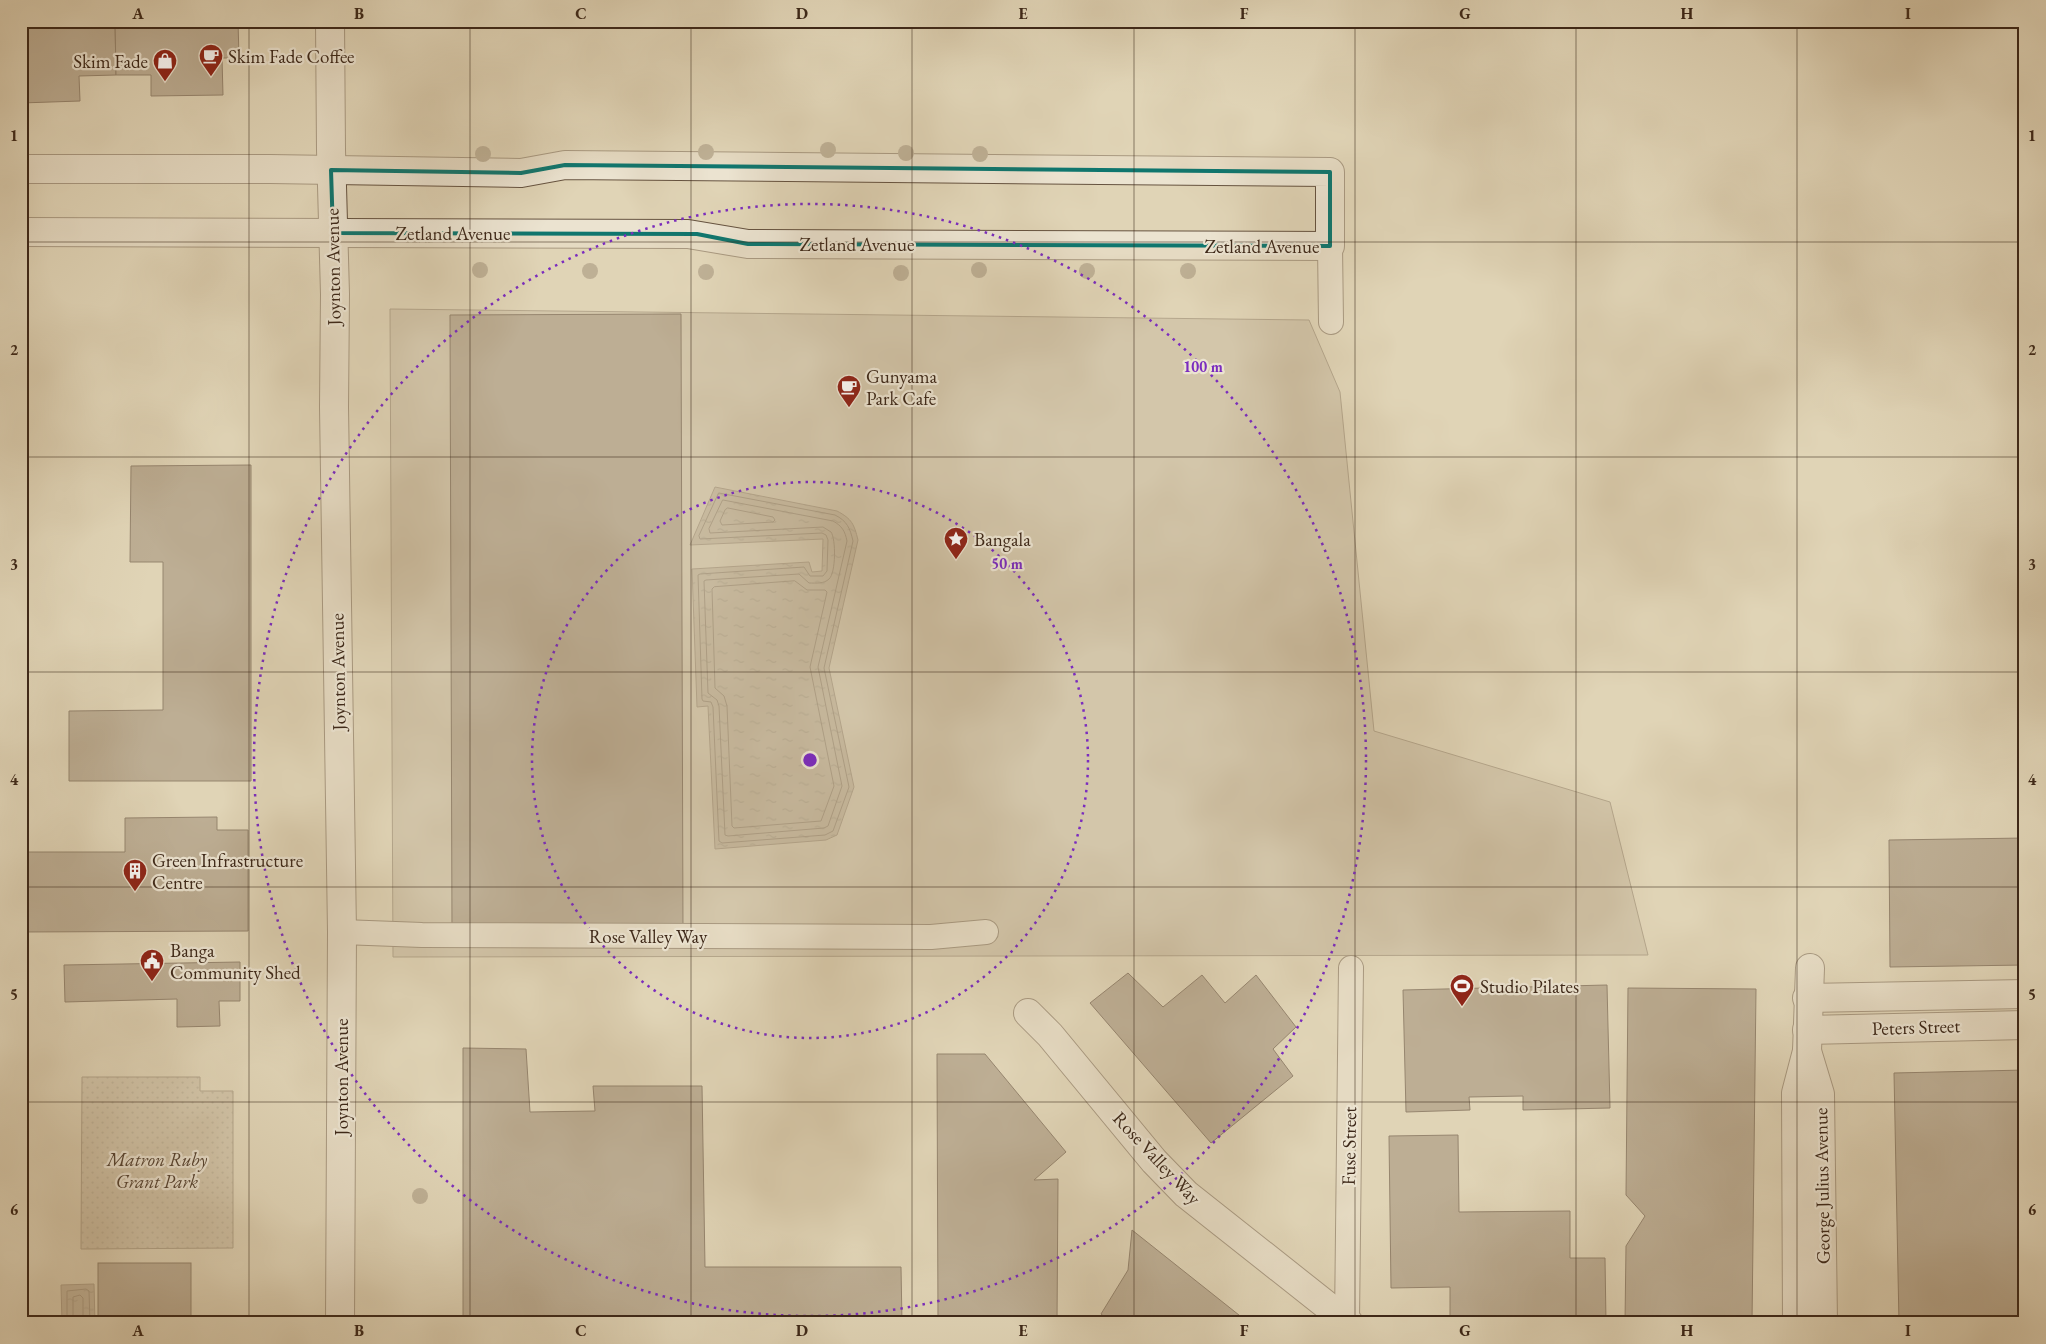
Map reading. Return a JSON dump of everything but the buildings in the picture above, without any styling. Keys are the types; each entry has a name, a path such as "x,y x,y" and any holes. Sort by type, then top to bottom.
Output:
{"street":[{"name":"Joynton Avenue","path":"330,21 342,932 340,1323"},
{"name":"Zetland Avenue","path":"21,169 521,173 565,165 1330,172 1330,246 748,244 698,234 21,232"},
{"path":"1330,246 1331,322"},
{"name":"Rose Valley Way","path":"342,932 432,935 953,936 986,932"},
{"name":"Fuse Street","path":"1348,1322 1351,968"},
{"name":"George Julius Avenue","path":"1796,1323 1796,1093 1807,1041 1810,968"},
{"name":"Peters Street","path":"1808,998 2025,994"},
{"name":"Rose Valley Way","path":"1028,1014 1050,1035 1154,1162 1186,1194 1348,1322"},
{"name":"Peters Street","path":"1807,1041 2025,1025"},
{"name":"George Julius Avenue","path":"1807,1041 1820,1094 1823,1323"}],"highlighted area":[{"path":"565,165 1330,172 1330,246 748,244 697,234 333,233 331,170 521,173"}],"green space":[{"path":"390,309 1309,320 1340,392 1374,731 1610,802 1648,955 393,957"},
{"name":"Matron Ruby Grant Park","path":"82,1077 200,1077 200,1091 233,1091 233,1248 81,1249"}],"water":[{"path":"715,487 837,511 852,522 855,530 858,540 829,668 854,787 837,835 826,840 715,849 708,706 697,707 692,569 809,562 812,572 822,571 823,539 690,545"},
{"path":"94,1284 95,1323 62,1323 61,1285"}],"place":[{"name":"Skim Fade Coffee","path":"211,77"},
{"name":"Skim Fade","path":"165,82"},
{"name":"Gunyama Park Cafe","path":"849,408"},
{"name":"Bangala","path":"956,560"},
{"name":"Green Infrastructure Centre","path":"135,892"},
{"name":"Banga Community Shed","path":"152,982"},
{"name":"Studio Pilates","path":"1462,1007"}]}
